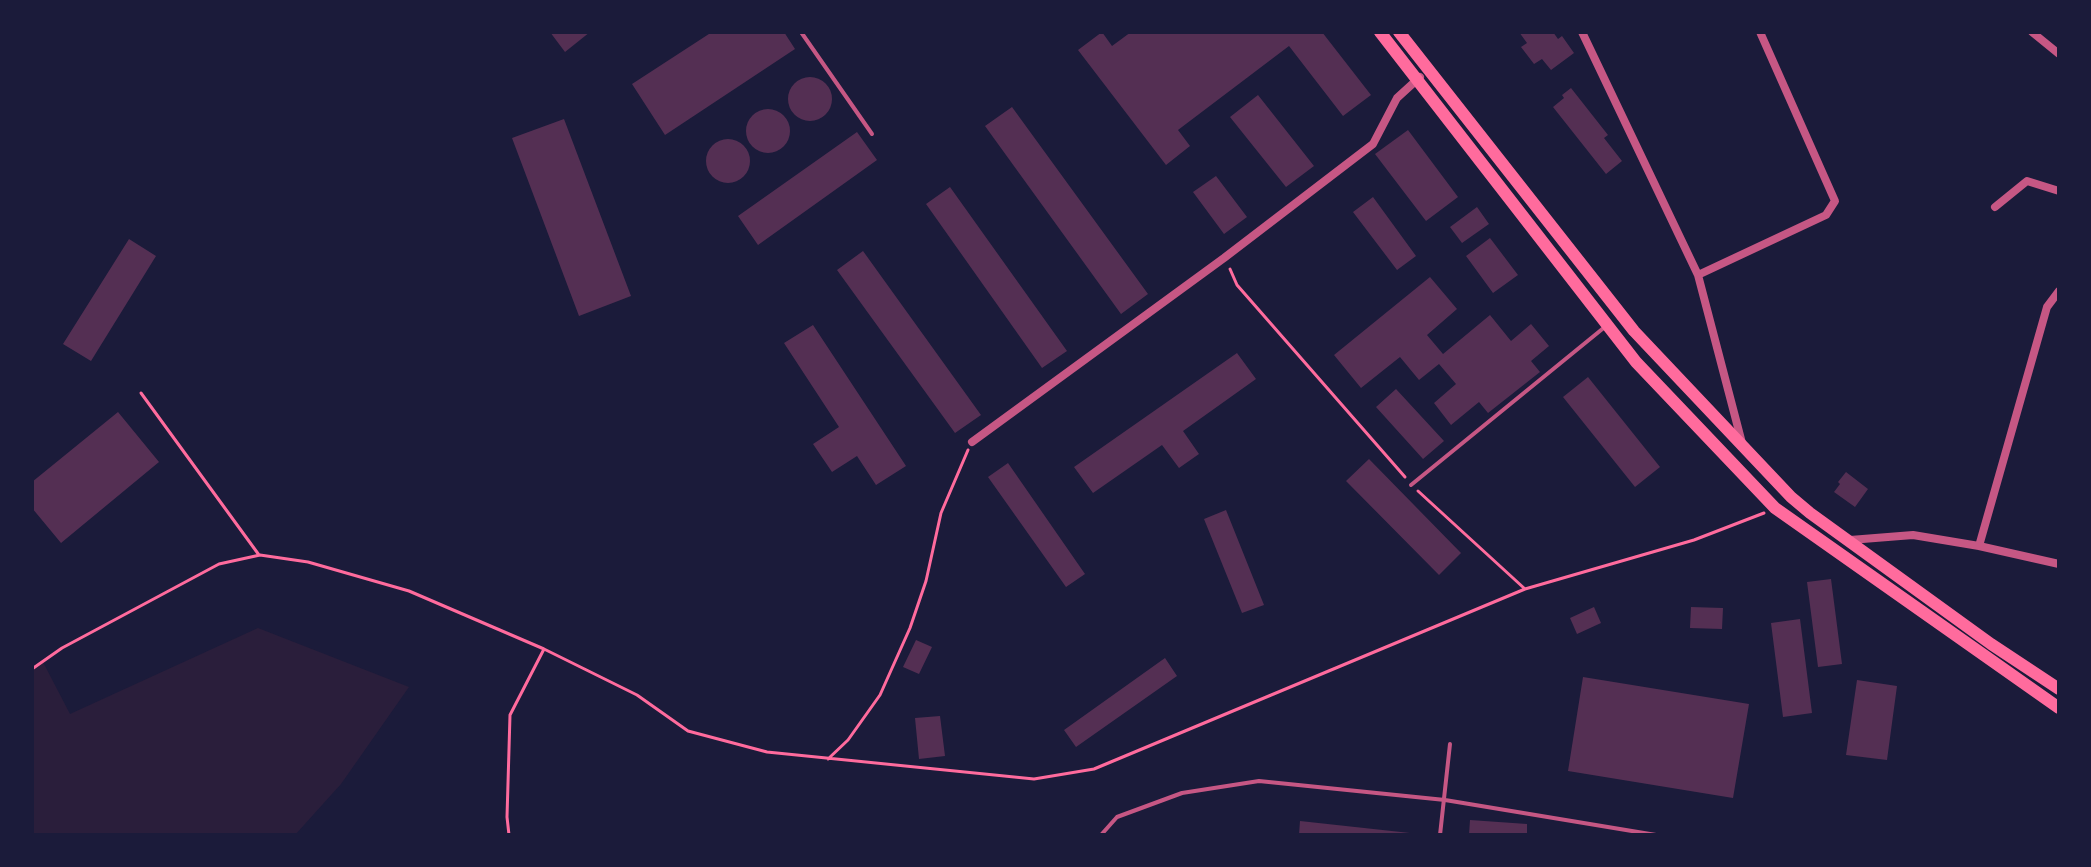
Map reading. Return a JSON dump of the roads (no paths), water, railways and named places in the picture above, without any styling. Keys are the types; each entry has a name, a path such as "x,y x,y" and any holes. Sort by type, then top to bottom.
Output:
{"main road":[{"path":"1380,32 1636,362 1775,508 2059,708"},
{"path":"1399,32 1634,331 1791,497 1991,644 2059,689"}],"street":[{"path":"1582,32 1698,275 1743,446"},
{"path":"2032,32 2059,54"},
{"path":"1698,275 1826,215 1835,201 1764,34"},
{"path":"972,442 1224,258 1373,144 1397,98 1428,70"},
{"path":"1995,207 2027,181 2059,191"},
{"path":"1979,546 2047,307 2059,291"},
{"path":"1850,540 1913,535 2059,564"}],"lane":[{"path":"801,32 872,134"},
{"path":"1411,485 1608,325"},
{"path":"1440,835 1450,744"},
{"path":"1101,835 1117,817 1182,793 1259,781 1445,800 1656,835"}]}
